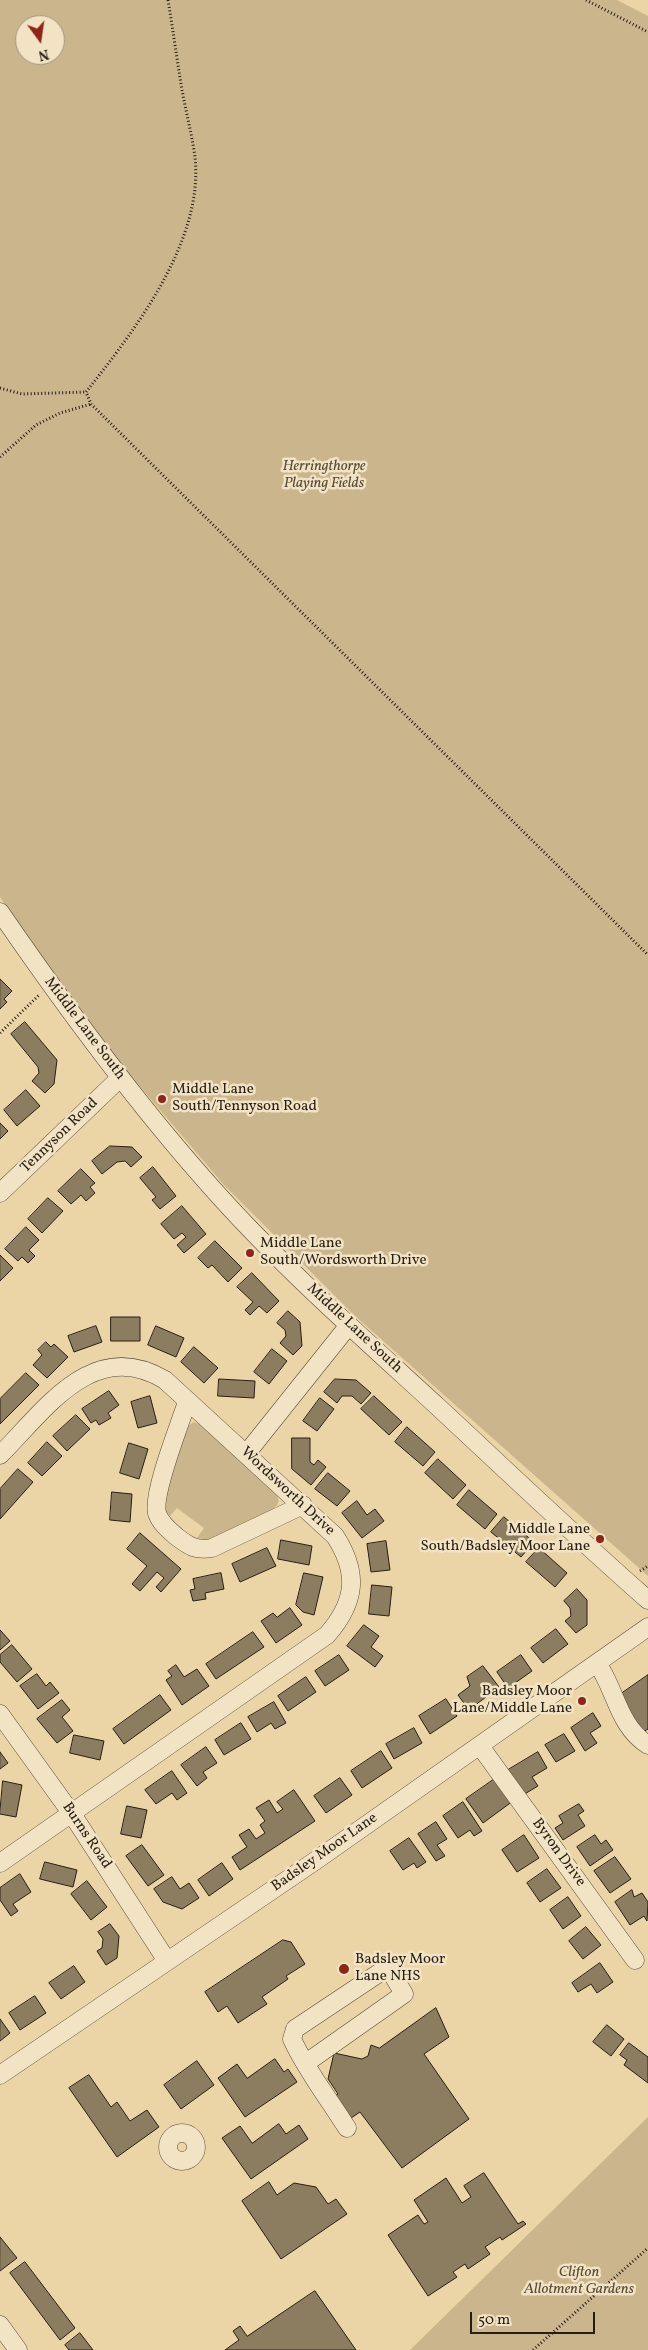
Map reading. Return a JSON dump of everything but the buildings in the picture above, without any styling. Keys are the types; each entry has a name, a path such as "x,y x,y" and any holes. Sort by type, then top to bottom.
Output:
{"street":[{"name":"Middle Lane South","path":"0,912 50,984 120,1078 220,1198 286,1266 648,1600"},
{"name":"Tennyson Road","path":"0,1193 120,1078"},
{"path":"246,1454 349,1325"},
{"name":"Wordsworth Drive","path":"0,1455 70,1385 85,1375 101,1369 119,1366 150,1372 165,1380 335,1536 344,1550 350,1565 352,1582 350,1597 338,1623 312,1648 0,1863"},
{"path":"187,1402 156,1501 161,1521 175,1535 192,1548 202,1550 212,1548 303,1505"},
{"name":"Badsley Moor Lane","path":"0,2075 480,1746 648,1627"},
{"path":"597,1663 612,1690 620,1712 629,1728 648,1745"},
{"name":"Burns Road","path":"0,1714 72,1814 167,1960"},
{"name":"Byron Drive","path":"480,1746 635,1960"},
{"path":"306,2063 404,1994 388,1967 295,2029 292,2039 306,2063 347,2128"},
{"path":"1,2329 18,2350"}],"path":[{"path":"0,388 22,394 86,392 119,351 173,264 194,198 195,158 168,0"},
{"path":"586,0 648,32"},
{"path":"86,392 91,404 648,955"},
{"path":"0,457 36,425 60,413 91,404"},
{"path":"0,1033 50,984"},
{"path":"533,2350 648,2248"}],"green space":[{"name":"Herringthorpe Playing Fields","path":"0,0 617,0 648,16 648,1576 355,1316 224,1185 114,1056 50,974 0,897"},
{"path":"194,1422 203,1426 277,1495 278,1500 277,1505 272,1510 208,1540 197,1538 204,1528 177,1508 170,1516 165,1510 163,1501 184,1432"},
{"name":"Clifton Allotment Gardens","path":"648,2117 648,2350 410,2350"}],"place":[{"name":"Middle Lane South/Tennyson Road","path":"162,1099"},
{"name":"Middle Lane South/Wordsworth Drive","path":"250,1253"},
{"name":"Middle Lane South/Badsley Moor Lane","path":"600,1539"},
{"name":"Badsley Moor Lane/Middle Lane","path":"582,1701"},
{"name":"Badsley Moor Lane NHS","path":"344,1969"}]}
